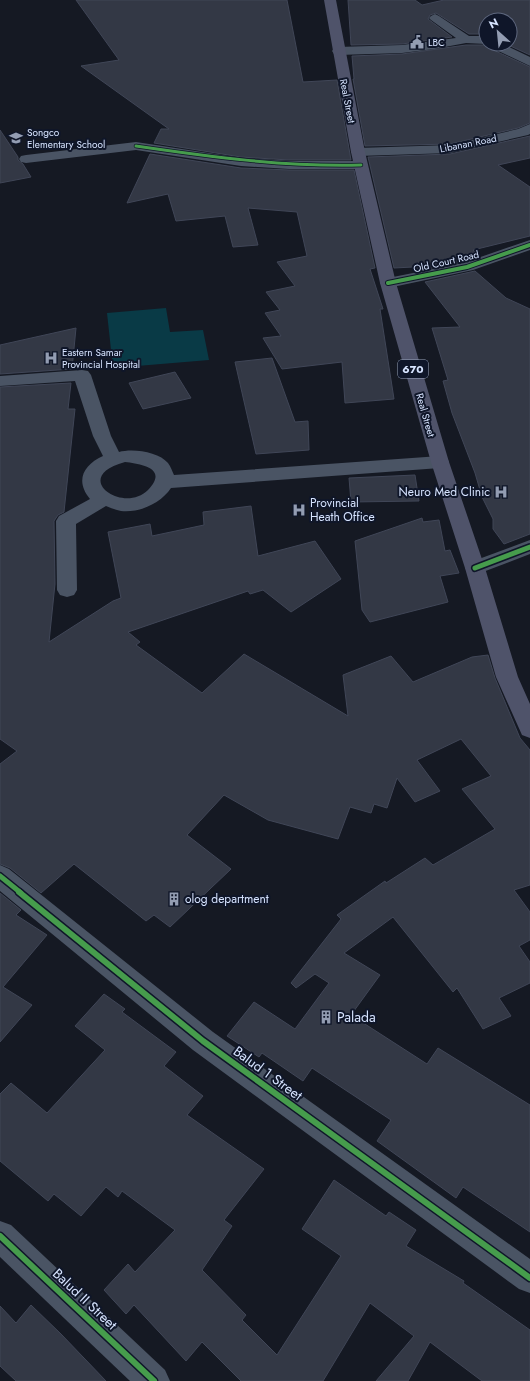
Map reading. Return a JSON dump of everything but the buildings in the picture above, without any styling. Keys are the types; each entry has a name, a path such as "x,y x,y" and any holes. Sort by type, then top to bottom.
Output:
{"main road":[{"name":"Real Street","path":"330,0 338,51 359,159 388,283 440,462 475,568 507,676 530,729"}],"street":[{"path":"435,18 466,39"},
{"path":"338,51 412,49 442,46 466,39 478,40"},
{"path":"510,52 530,62"},
{"name":"Libanan Road","path":"26,159 136,146 241,162 289,165 450,149 523,132 530,128"},
{"name":"Old Court Road","path":"388,283 467,267 530,245"},
{"path":"0,381 82,375 102,436 114,459"},
{"path":"136,456 150,460 161,468 165,475 165,482 156,494 138,502 116,503 104,499 94,492 91,486 91,480 98,468 114,459 136,456"},
{"path":"165,482 440,462"},
{"path":"67,590 66,520 104,499"},
{"path":"475,568 530,547"},
{"name":"Balud 1 Street","path":"0,876 203,1041 530,1278"},
{"name":"Balud II Street","path":"0,1236 154,1381"}],"water":[{"path":"166,308 170,332 203,330 209,360 113,368 107,313"}],"cycle path":[{"path":"136,146 276,164 332,166 361,165"},
{"path":"388,283 467,267 530,245"},
{"path":"475,568 530,547"},
{"path":"0,876 203,1041 530,1278"},
{"path":"0,1236 154,1381"}],"place":[{"name":"LBC","path":"417,42"},
{"name":"Songco Elementary School","path":"16,138"},
{"name":"Eastern Samar Provincial Hospital","path":"51,358"},
{"name":"Neuro Med Clinic","path":"501,492"},
{"name":"Provincial Heath Office","path":"299,510"},
{"name":"olog department","path":"174,899"},
{"name":"Palada","path":"326,1017"}]}
